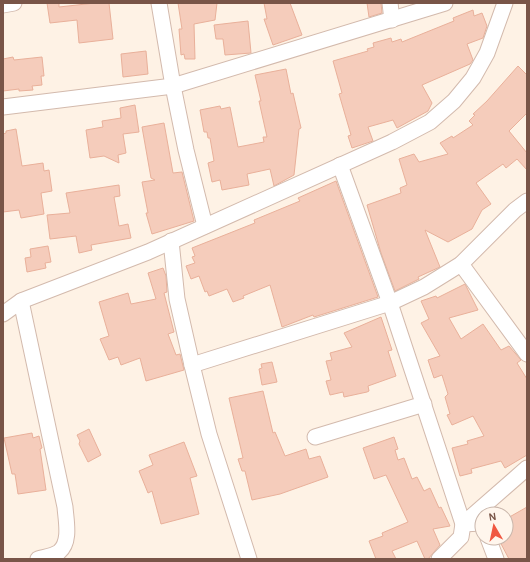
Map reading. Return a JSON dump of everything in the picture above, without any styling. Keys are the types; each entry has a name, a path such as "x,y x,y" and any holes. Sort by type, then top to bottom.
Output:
{"street":[{"path":"3,5 14,3"},
{"path":"159,3 173,86 186,150 205,226"},
{"path":"390,3 392,20"},
{"path":"3,107 173,86 445,3"},
{"path":"3,314 21,301 171,241 392,142 430,122 454,101 473,78 487,53 505,3"},
{"path":"340,165 390,303 463,524 462,537 439,559"},
{"path":"192,365 390,303 424,287 461,264 515,210 527,201"},
{"path":"171,241 177,299 192,365 209,434 249,559"},
{"path":"461,264 527,354"},
{"path":"21,301 65,507 67,531 64,546 58,552 38,559"},
{"path":"315,437 424,404"},
{"path":"463,524 527,468"},
{"path":"463,524 474,524"},
{"path":"491,546 496,559"}],"building":[{"path":"47,3 59,3 59,7 109,3 113,39 79,43 77,20 50,23"},
{"path":"178,3 217,3 215,20 194,24 195,59 185,59 184,54 181,55 179,29 182,29"},
{"path":"264,3 290,3 302,35 273,45 264,19 267,19"},
{"path":"367,3 381,3 382,13 369,17"},
{"path":"473,10 474,16 482,13 487,26 483,38 467,44 473,60 470,64 422,85 432,103 428,111 397,128 393,120 368,127 373,141 352,148 348,136 351,135 339,94 342,93 333,61 368,51 367,49 374,47 373,43 391,38 392,42 401,39 402,42 454,21 453,18"},
{"path":"248,21 251,53 225,55 223,39 216,39 214,25"},
{"path":"146,51 148,74 123,77 121,54"},
{"path":"13,57 14,60 42,57 44,76 41,76 42,85 32,86 33,90 19,91 19,89 3,91 3,59"},
{"path":"518,66 527,75 527,113 509,131 527,153 527,170 517,159 506,168 503,164 476,183 491,204 482,210 472,229 448,242 425,230 440,267 418,277 419,279 395,291 381,253 367,205 401,193 400,188 407,185 399,159 414,154 419,162 448,154 440,143 452,136 453,138 473,125 469,121 475,115 473,114 487,101"},
{"path":"286,69 291,94 293,93 301,128 299,129 294,175 274,186 270,169 247,174 249,185 222,190 220,180 212,182 208,163 214,161 210,138 208,138 207,132 204,132 200,110 220,106 221,109 230,107 238,147 264,142 263,137 267,137 255,75"},
{"path":"135,105 139,132 123,134 126,153 118,155 119,163 104,156 90,158 86,130 103,127 102,121 121,118 120,108"},
{"path":"164,123 173,173 182,172 194,221 152,234 146,213 148,213 142,182 155,180 151,178 142,127"},
{"path":"16,129 22,166 43,163 44,171 49,170 52,191 41,193 44,214 21,218 19,210 3,212 3,134 6,133 6,131"},
{"path":"336,181 378,297 314,317 313,315 282,327 270,285 243,296 244,298 233,302 227,289 209,296 207,291 205,292 199,276 191,279 186,266 195,263 192,257 195,256 192,248 255,223 254,220 300,201 298,198"},
{"path":"119,185 120,196 114,197 119,226 128,224 131,238 91,245 92,250 79,253 76,236 50,239 47,215 70,213 66,193"},
{"path":"48,246 51,262 45,263 46,268 27,272 25,258 31,257 30,249"},
{"path":"163,268 166,276 167,292 164,293 174,332 168,334 176,355 180,354 184,370 146,381 140,358 121,365 118,357 109,360 100,339 109,336 99,302 128,293 131,304 156,299 148,273"},
{"path":"465,284 478,310 449,318 461,339 483,324 501,350 509,346 521,360 517,363 527,379 527,455 505,468 501,461 471,469 472,473 460,476 452,448 468,444 467,441 484,436 473,416 452,425 447,415 450,414 445,397 448,394 442,375 434,378 428,360 440,356 421,323 429,319 421,301 436,296 437,298"},
{"path":"381,317 392,350 388,351 396,376 368,386 369,391 367,392 344,397 343,392 330,395 326,381 331,380 326,361 332,360 330,353 352,347 344,333"},
{"path":"272,362 277,382 262,385 259,369 262,368 261,364"},
{"path":"263,391 273,433 275,432 285,456 306,449 309,459 320,456 328,477 280,494 252,500 245,471 242,471 238,459 243,458 229,398"},
{"path":"89,429 101,455 88,462 79,444 80,441 77,435"},
{"path":"32,433 33,438 39,436 42,448 40,449 46,490 18,494 15,474 12,474 4,438"},
{"path":"394,437 398,449 395,450 398,460 404,458 412,479 417,477 424,491 430,488 439,508 441,507 450,526 433,529 440,545 428,559 425,559 417,541 392,551 396,559 376,559 369,541 383,536 382,533 408,522 386,475 374,479 363,448"},
{"path":"184,442 197,476 190,478 199,514 161,524 152,491 148,493 139,471 153,465 149,455"},
{"path":"527,507 527,559 509,559 502,546 514,546 514,514"}]}
